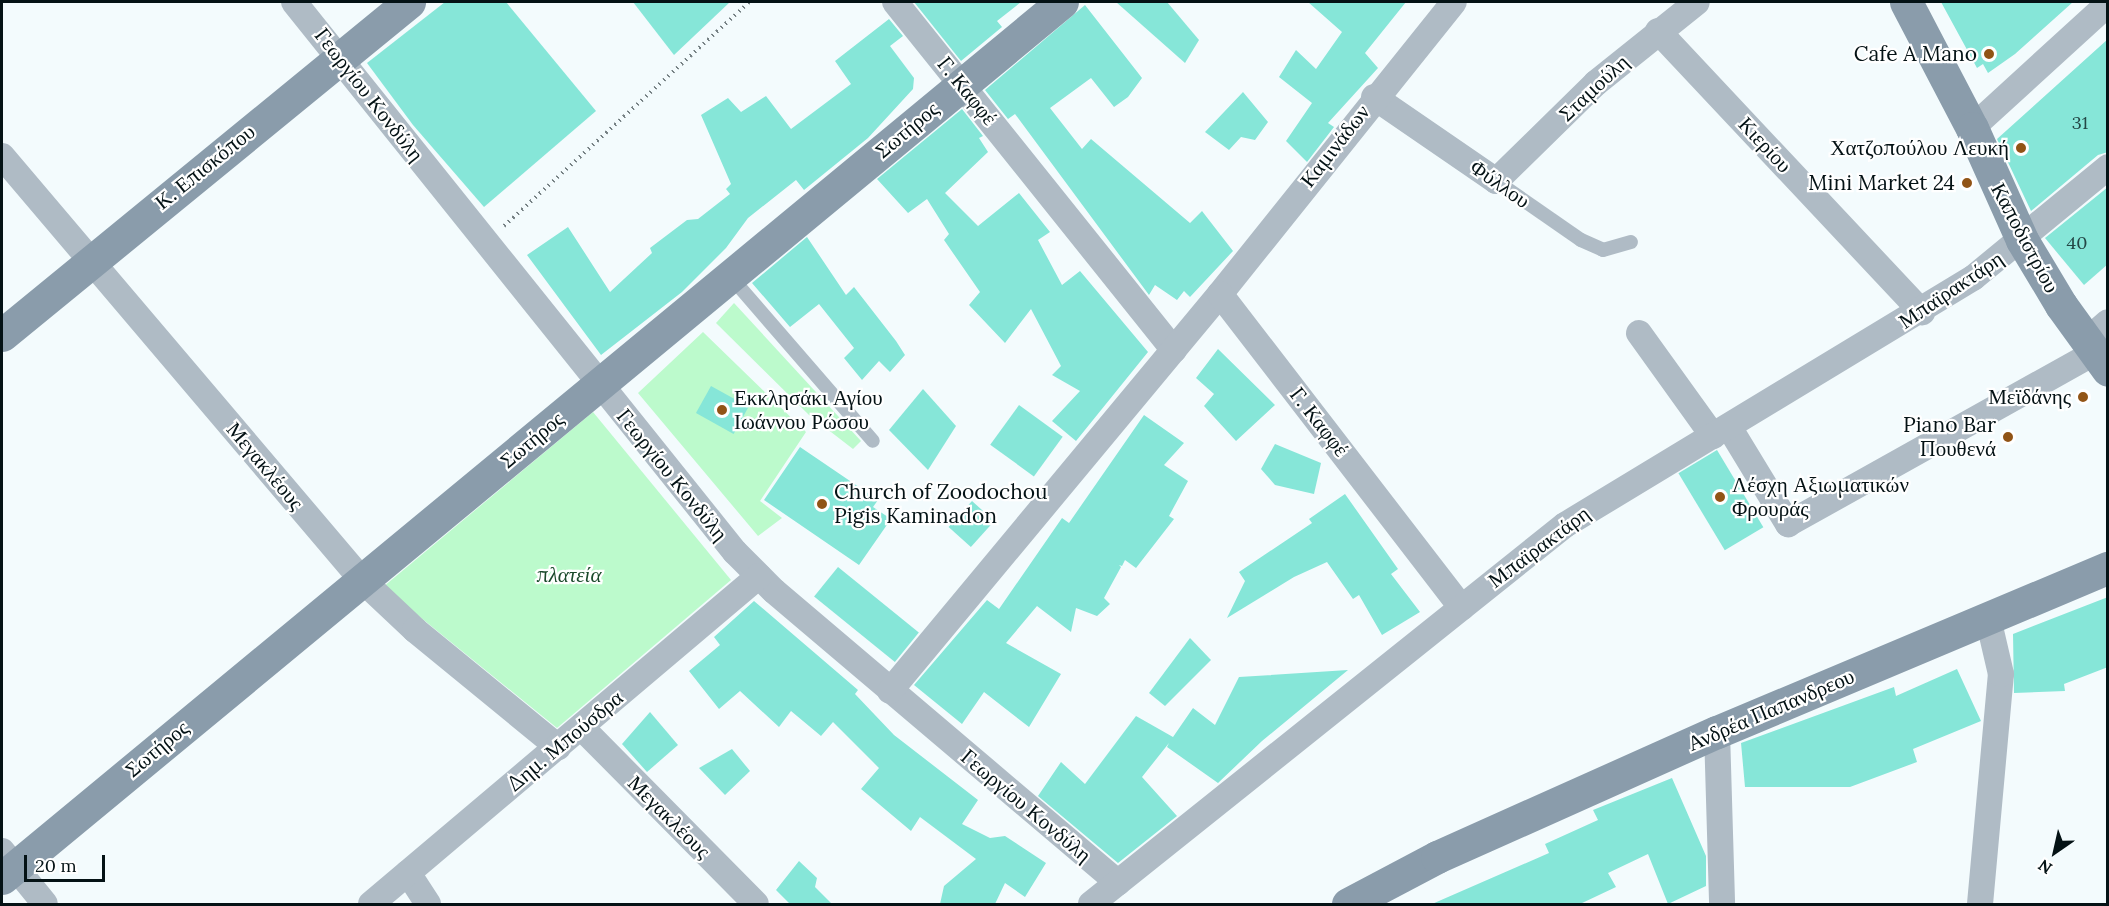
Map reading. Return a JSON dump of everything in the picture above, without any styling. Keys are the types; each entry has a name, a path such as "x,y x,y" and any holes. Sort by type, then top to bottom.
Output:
{"street":[{"name":"Γεωργίου Κονδύλη","path":"294,2 702,515 759,576 1118,883"},
{"name":"Κ. Επισκόπου","path":"2,335 90,260 409,2"},
{"name":"Γ. Καφφέ","path":"895,2 1174,350"},
{"name":"Σωτήρος","path":"6,865 362,580 1062,2"},
{"name":"Καμινάδων","path":"1220,294 1374,97 1454,2"},
{"name":"Σταμούλη","path":"1496,181 1596,83 1696,2"},
{"name":"Καποδιστρίου","path":"1906,2 1972,128 2022,240 2099,347"},
{"path":"1972,128 2108,4"},
{"name":"Κιερίου","path":"1658,31 1922,312"},
{"name":"Φύλλου","path":"1374,97 1496,181"},
{"name":"Μεγακλέους","path":"2,156 362,580 415,630 558,747"},
{"name":"Μπαϊρακτάρη","path":"1091,904 1584,511 1922,312 2022,240 2108,167"},
{"name":"Γ. Καφφέ","path":"1220,294 1462,608"},
{"path":"890,690 1220,294"},
{"path":"1639,333 1721,432 1788,524 2099,347"},
{"name":"Ανδρέα Παπανδρεου","path":"1348,904 1437,857 1717,732 2108,568"},
{"name":"Δημ. Μπούσδρα","path":"371,904 582,728 759,576"},
{"path":"1980,904 2001,674 1988,618"},
{"name":"Μεγακλέους","path":"582,728 756,904"},
{"path":"1717,732 1722,904"},
{"path":"6,865 45,904"},
{"path":"408,873 428,904"}],"lane":[{"name":"Φύλλου","path":"1496,181 1596,247 1603,250 1631,242"},
{"path":"730,276 873,441"}],"path":[{"path":"486,243 749,2"}],"green space":[{"path":"734,303 861,441 853,449 809,415 716,323"},
{"path":"703,332 806,432 760,501 782,518 758,536 638,393"},
{"name":"πλατεία","path":"593,412 731,580 557,728 383,587"}],"building":[{"path":"445,2 506,2 596,111 484,207 413,125 367,63"},
{"path":"633,2 730,2 674,55"},
{"path":"914,2 1021,2 997,21 1002,27 961,61"},
{"path":"1116,2 1167,2 1199,40 1185,63"},
{"path":"1308,2 1406,2 1365,53 1378,68 1328,123 1334,127 1307,162 1286,141 1312,103 1279,77 1296,50 1316,69 1342,32"},
{"path":"1941,2 2073,2 2015,54 1988,73 1983,64 1977,68"},
{"path":"1085,5 1142,78 1128,97 1114,107 1091,78 1050,108 1082,149 1091,139 1190,223 1202,211 1233,251 1190,297 1184,291 1177,300 1155,285 1149,295 1015,114 1008,119 985,90"},
{"path":"889,19 903,36 890,46 914,78 913,89 868,138 804,190 796,180 748,218 726,248 682,292 601,355 527,255 568,227 610,292 652,253 650,248 687,220 698,219 730,194 726,189 731,184 701,115 728,98 741,112 766,96 791,129 851,84 835,61"},
{"path":"2108,39 2108,152 2098,155 2031,211 1997,139"},
{"path":"1243,92 1268,122 1255,140 1241,137 1229,150 1205,132"},
{"path":"962,109 983,136 979,138 988,152 945,193 978,226 1019,193 1050,232 1038,240 1062,285 1080,271 1148,352 1076,441 1052,421 1080,391 1052,375 1061,366 1031,309 1005,343 969,305 980,292 944,240 949,234 927,199 908,213 877,179"},
{"path":"2108,187 2108,264 2084,285 2045,238"},
{"path":"807,237 846,295 854,287 905,355 890,372 879,361 862,380 844,358 854,348 819,304 790,327 752,283"},
{"path":"1218,349 1275,405 1236,441 1204,406 1214,394 1196,378"},
{"name":"Εκκλησάκι Αγίου Ιωάννου Ρώσου","path":"711,386 749,407 734,434 696,413"},
{"path":"923,389 956,426 928,470 889,430"},
{"path":"1019,405 1063,437 1034,476 990,445"},
{"path":"1144,415 1184,443 1164,465 1188,481 1169,516 1174,519 1136,568 1125,560 1122,566 1119,565 1121,567 1104,598 1110,604 1097,616 1076,608 1071,632 1037,606 1006,643 1061,674 1029,727 984,692 962,724 914,685 987,600 999,609 1062,518 1069,523"},
{"path":"1275,444 1321,463 1314,494 1275,485 1261,469"},
{"name":"Church of Zoodochou Pigis Kaminadon","path":"800,447 878,500 873,507 891,519 859,565 764,500"},
{"name":"Λέσχη Αξιωματικών Φρουράς","path":"1717,450 1763,527 1725,550 1678,473"},
{"path":"1345,494 1398,569 1391,574 1420,612 1382,635 1359,595 1353,599 1327,562 1294,577 1227,618 1245,581 1239,572 1312,523 1309,519"},
{"path":"972,501 994,521 971,547 949,527"},
{"path":"838,567 919,632 895,662 814,597"},
{"path":"2108,597 2108,667 2064,684 2065,691 2014,693 2013,634"},
{"path":"754,601 858,690 855,694 894,735 978,800 962,824 990,838 1005,836 1046,863 1025,897 1005,883 995,904 940,904 944,886 976,859 920,817 911,831 861,789 879,768 833,722 821,736 791,711 779,727 740,691 719,709 689,671 720,645 714,637"},
{"path":"1190,638 1211,660 1165,706 1149,693"},
{"path":"1957,669 1981,721 1913,749 1917,762 1850,787 1745,787 1741,743 1894,687 1896,696"},
{"path":"1348,670 1262,741 1218,783 1167,747 1169,743 1142,777 1177,816 1118,863 1038,796 1061,762 1085,784 1136,716 1173,737 1193,708 1215,725 1239,677"},
{"path":"650,712 678,745 647,772 622,744"},
{"path":"732,749 750,771 725,795 699,768"},
{"path":"1672,778 1706,856 1706,886 1668,904 1648,854 1608,873 1616,887 1580,904 1432,904 1549,853 1545,844 1598,820 1593,810"},
{"path":"799,861 817,878 815,887 832,904 790,904 776,890"}],"place":[{"name":"Cafe A Mano","path":"1989,54"},
{"name":"Χατζοπούλου Λευκή","path":"2021,148"},
{"name":"Mini Market 24","path":"1967,183"},
{"name":"Μεϊδάνης","path":"2083,397"},
{"name":"Εκκλησάκι Αγίου Ιωάννου Ρώσου","path":"722,410"},
{"name":"Piano Bar Πουθενά","path":"2008,437"},
{"name":"Λέσχη Αξιωματικών Φρουράς","path":"1720,497"},
{"name":"Church of Zoodochou Pigis Kaminadon","path":"822,504"}]}
